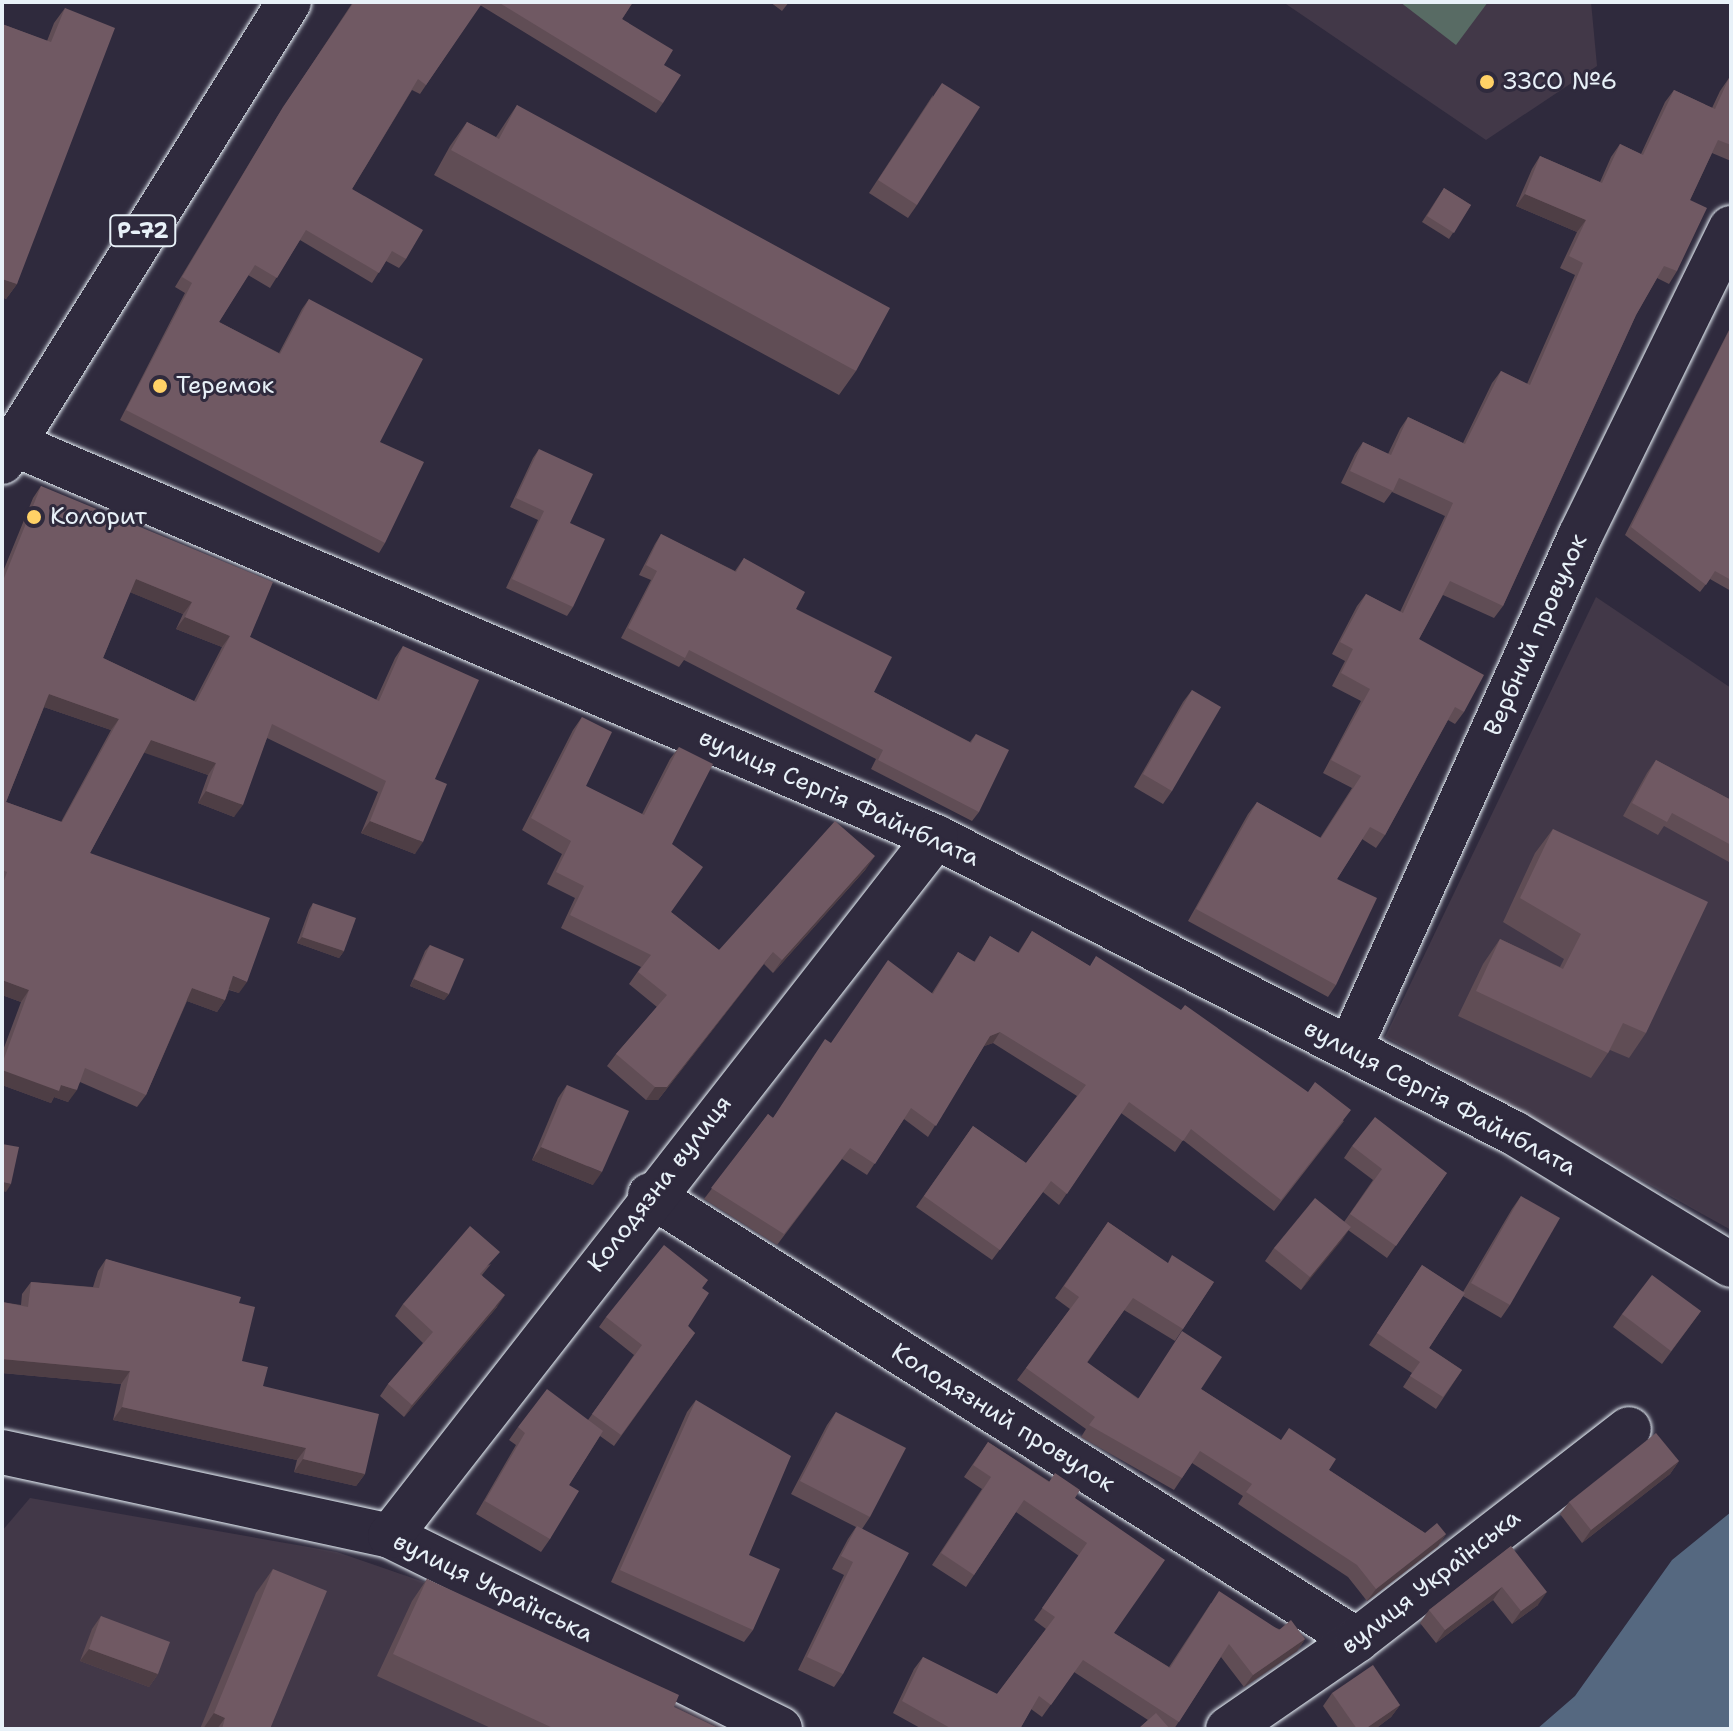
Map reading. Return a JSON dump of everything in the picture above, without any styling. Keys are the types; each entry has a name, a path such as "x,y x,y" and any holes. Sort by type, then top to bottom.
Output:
{"street":[{"name":"Р-72","path":"5,447 289,2"},
{"name":"Вербний провулок","path":"1351,1046 1580,536 1731,228"},
{"name":"вулиця Сергія Файнблата","path":"5,447 936,837 1103,928 1351,1046 1665,1219 1731,1265"},
{"name":"Колодязна вулиця","path":"390,1536 650,1195 936,837"},
{"name":"Колодязний провулок","path":"650,1195 1357,1640"},
{"name":"вулиця Українська","path":"1228,1729 1357,1640 1629,1429"},
{"name":"вулиця Українська","path":"2,1452 390,1536 780,1729"}],"shaded area":[{"name":"ЗЗСО №6","path":"1283,2 1591,2 1597,66 1486,140"},
{"path":"1596,597 1731,688 1731,1230 1385,1037"},
{"path":"30,1498 337,1552 424,1582 731,1729 2,1729 2,1531"}],"green space":[{"path":"1400,2 1488,2 1456,45"}],"water":[{"path":"1731,1512 1731,1729 1537,1729 1575,1696 1672,1560"}],"building":[{"path":"354,2 483,2 426,85 418,79 352,189 423,230 406,259 392,251 379,273 306,230 277,278 255,265 219,322 280,354 309,299 423,359 380,442 424,462 385,543 126,410 192,283 182,277 283,107"},
{"path":"498,2 633,2 622,19 673,50 664,65 681,75 663,103"},
{"path":"65,8 115,28 17,284 2,279 2,24 51,42"},
{"path":"1729,78 1731,145 1718,140 1690,200 1707,208 1677,271 1664,266 1636,315 1503,606 1450,581 1419,639 1484,675 1464,712 1455,707 1385,835 1370,827 1337,879 1377,898 1336,985 1196,909 1257,802 1321,838 1361,776 1331,760 1370,689 1341,673 1353,649 1340,642 1366,594 1403,613 1453,503 1399,478 1393,491 1350,471 1363,442 1391,455 1408,417 1465,444 1501,371 1530,385 1583,263 1569,256 1586,220 1525,194 1540,156 1602,183 1620,144 1643,155 1674,90 1715,109"},
{"path":"942,83 980,107 917,205 878,180"},
{"path":"517,105 890,308 856,371 451,150 467,122 499,139"},
{"path":"1444,188 1471,205 1454,233 1427,216"},
{"path":"1731,327 1731,580 1715,571 1706,585 1631,527"},
{"path":"539,449 593,474 570,523 605,539 573,607 512,579 544,511 516,498"},
{"path":"41,486 273,582 250,637 379,701 403,646 479,680 435,779 447,784 423,842 370,821 386,781 272,724 243,805 206,791 216,763 151,740 90,853 270,918 247,982 233,976 225,1000 192,988 146,1095 85,1068 77,1090 61,1085 59,1091 2,1070 29,990 2,980 2,886 7,872 2,870 2,583","holes":["136,579 192,602 185,617 230,636 196,702 103,658","49,694 119,719 62,822 6,802"]},
{"path":"661,534 736,572 744,558 805,592 796,609 892,657 874,692 971,743 976,734 1009,750 979,812 878,760 883,750 689,650 685,658 628,628 657,571 646,565"},
{"path":"1192,690 1221,707 1172,791 1143,774"},
{"path":"582,717 612,732 586,786 644,815 679,747 713,764 672,844 703,867 671,912 719,950 835,821 875,856 782,960 773,952 667,1087 655,1087 616,1054 667,995 638,972 651,955 570,915 584,886 556,872 571,841 531,818"},
{"path":"1656,760 1731,800 1731,845 1672,813 1667,822 1632,803"},
{"path":"1553,829 1708,902 1646,1033 1623,1023 1608,1053 1476,991 1500,939 1563,969 1581,934 1520,898"},
{"path":"313,903 356,918 344,951 302,937"},
{"path":"1032,931 1090,966 1096,956 1181,1010 1185,1005 1308,1092 1315,1082 1351,1110 1281,1200 1191,1129 1183,1141 1129,1102 1067,1194 1051,1181 1000,1250 924,1196 973,1126 1026,1163 1086,1085 1000,1032 990,1036 936,1126 911,1108 875,1164 850,1148 784,1234 711,1188 768,1114 773,1118 825,1039 831,1043 888,960 933,994 958,952 975,962 990,936 1019,953"},
{"path":"430,945 464,959 449,994 414,979"},
{"path":"567,1085 629,1111 602,1172 541,1147"},
{"path":"1375,1117 1447,1173 1396,1246 1350,1214 1382,1169 1352,1146"},
{"path":"2,1144 19,1147 11,1184 2,1182"},
{"path":"1521,1196 1560,1218 1510,1305 1471,1283"},
{"path":"1315,1198 1351,1227 1310,1277 1274,1248"},
{"path":"1108,1222 1168,1263 1172,1255 1214,1282 1183,1329 1133,1298 1087,1362 1138,1399 1182,1331 1222,1357 1201,1389 1281,1440 1289,1428 1336,1459 1329,1470 1425,1533 1437,1523 1446,1534 1376,1589 1357,1565 1246,1492 1252,1484 1200,1451 1182,1478 1089,1425 1095,1417 1026,1368 1079,1297 1064,1286"},
{"path":"470,1226 500,1252 480,1274 505,1295 412,1405 388,1384 433,1332 403,1304"},
{"path":"664,1245 708,1280 702,1288 709,1293 688,1326 695,1333 621,1435 592,1414 642,1345 606,1317"},
{"path":"106,1259 241,1297 239,1303 255,1307 242,1361 268,1367 263,1386 379,1414 365,1474 303,1459 306,1448 122,1407 130,1371 2,1359 2,1302 28,1307 31,1282 99,1288"},
{"path":"1422,1265 1465,1293 1429,1348 1462,1370 1443,1397 1410,1376 1420,1362 1377,1333"},
{"path":"1652,1275 1701,1311 1671,1351 1622,1314"},
{"path":"547,1389 603,1431 569,1485 579,1491 550,1539 485,1501 525,1433 518,1427"},
{"path":"696,1400 791,1456 749,1555 780,1569 753,1630 620,1570"},
{"path":"836,1412 906,1448 870,1517 800,1481"},
{"path":"1656,1433 1679,1461 1591,1530 1569,1502"},
{"path":"988,1442 1049,1482 1055,1473 1080,1490 1075,1498 1165,1560 1114,1633 1170,1668 1219,1591 1279,1630 1291,1620 1305,1639 1253,1675 1229,1644 1179,1722 1083,1660 1051,1705 1039,1696 1020,1729 952,1729 902,1701 923,1657 997,1694 1055,1617 1042,1608 1087,1543 1024,1500 974,1575 941,1553 991,1477 973,1465"},
{"path":"857,1526 909,1553 843,1674 807,1657 853,1562 841,1556"},
{"path":"1511,1546 1547,1592 1521,1611 1502,1587 1445,1630 1429,1610"},
{"path":"273,1569 327,1591 270,1729 222,1729 225,1718 214,1713"},
{"path":"427,1579 679,1695 674,1707 720,1729 555,1729 393,1654"},
{"path":"101,1616 170,1642 158,1674 89,1649"},
{"path":"1373,1665 1400,1705 1365,1729 1357,1729 1332,1693"},
{"path":"1156,1713 1170,1729 1138,1729"}],"place":[{"name":"ЗЗСО №6","path":"1487,82"},
{"name":"Теремок","path":"160,386"},
{"name":"Колорит","path":"34,517"}]}
